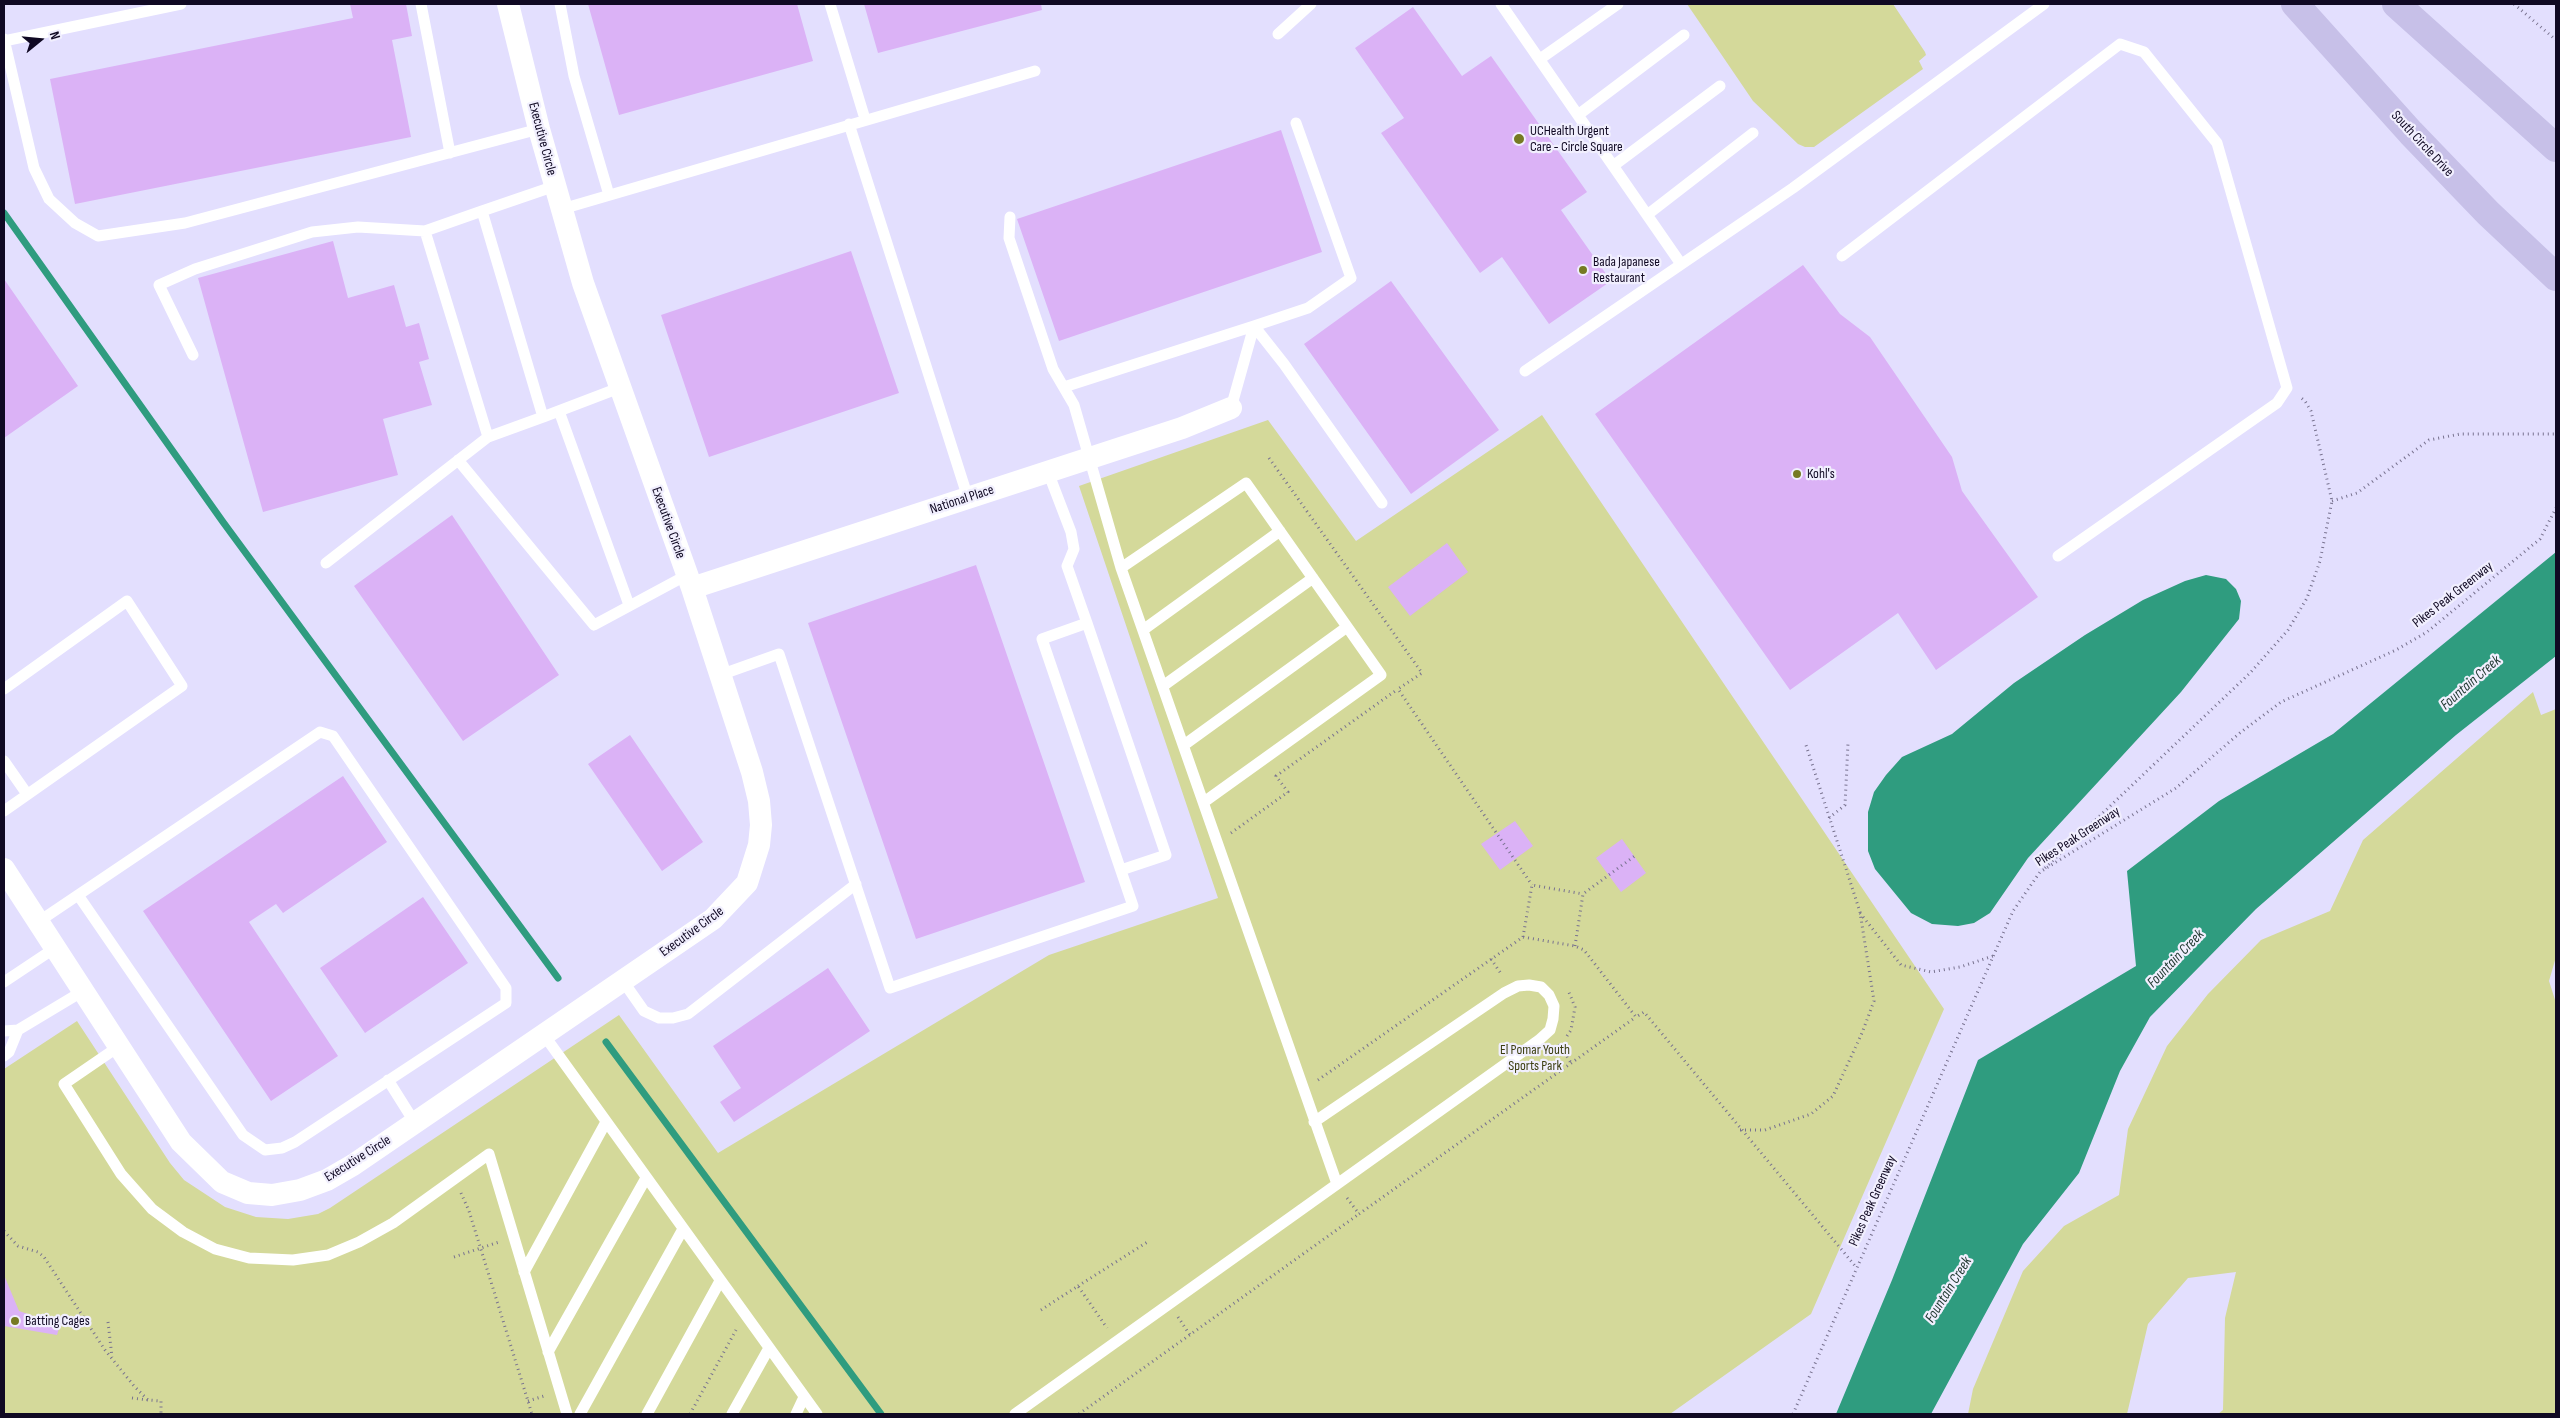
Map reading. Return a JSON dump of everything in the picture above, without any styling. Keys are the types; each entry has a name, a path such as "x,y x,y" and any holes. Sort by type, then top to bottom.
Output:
{"main road":[{"name":"South Circle Drive","path":"2295,4 2411,133 2488,213 2556,277"},
{"path":"2396,4 2556,148"}],"street":[{"name":"Executive Circle","path":"4,869 181,1142 222,1182 248,1193 272,1195 300,1190 327,1180 415,1123 713,919 747,883 759,845 759,801 689,582 583,283 539,129 508,4"},
{"name":"National Place","path":"689,582 968,498 1182,428 1231,408"}],"lane":[{"path":"181,4 4,40 34,168 49,199 75,223 98,236 185,223 539,129"},
{"path":"421,4 450,153"},
{"path":"560,4 574,76 609,195"},
{"path":"830,4 866,119"},
{"path":"1278,34 1311,4"},
{"path":"1502,4 1681,264"},
{"path":"1540,59 1618,4"},
{"path":"1526,371 1793,188 2044,4"},
{"path":"1578,115 1684,35"},
{"path":"1842,256 2120,44 2144,52 2217,144 2287,388 2277,403 2058,556"},
{"path":"562,209 1034,71"},
{"path":"1613,166 1720,86"},
{"path":"1064,388 1308,308 1351,278 1296,123"},
{"path":"849,124 968,498"},
{"path":"1647,215 1753,133"},
{"path":"194,355 159,285 195,269 312,232 358,227 426,230 555,186"},
{"path":"482,211 543,417"},
{"path":"1010,217 1009,238 1053,369 1074,405 1121,568 1337,1184"},
{"path":"426,230 488,437"},
{"path":"1231,408 1254,326"},
{"path":"1254,326 1284,364 1382,503"},
{"path":"326,563 488,437 619,388"},
{"path":"559,411 629,605"},
{"path":"458,460 594,625 629,605 689,582"},
{"path":"1048,472 1071,532 1074,549 1067,566 1166,855 1121,870"},
{"path":"1121,568 1246,483 1381,675 1204,802"},
{"path":"1143,630 1280,531"},
{"path":"1163,686 1313,578"},
{"path":"4,689 127,601 182,686 4,811"},
{"path":"720,675 779,654 890,988 1134,906 1042,639 1087,623"},
{"path":"1184,746 1347,627"},
{"path":"38,922 306,741 320,732 333,736 506,988 506,1002 295,1142 282,1148 265,1150 243,1135 78,895"},
{"path":"4,761 27,794"},
{"path":"623,981 644,1011 659,1018 673,1018 688,1014 856,884"},
{"path":"4,982 55,948"},
{"path":"1015,1414 1169,1306 1539,1040 1550,1030 1553,1019 1554,1006 1549,995 1541,987 1529,985 1518,986 1504,993 1314,1122"},
{"path":"4,1030 18,1030 83,991"},
{"path":"4,1056 9,1052 18,1030"},
{"path":"544,1035 817,1414"},
{"path":"118,1047 64,1084 121,1174 152,1209 183,1232 215,1249 249,1258 293,1260 328,1255 359,1242 392,1223 489,1154 567,1414"},
{"path":"388,1080 415,1123"},
{"path":"524,1272 606,1122"},
{"path":"548,1352 646,1178"},
{"path":"580,1414 683,1229"},
{"path":"646,1414 720,1281"},
{"path":"732,1414 768,1348"},
{"path":"796,1414 804,1397"}],"path":[{"path":"2514,4 2556,40"},
{"path":"2040,872 2250,673 2288,630 2307,598 2320,561 2332,501 2311,412 2305,401 2287,388"},
{"path":"2332,501 2357,493 2429,440 2460,434 2556,434"},
{"path":"1218,842 1288,792 1276,776 1422,674 1269,458"},
{"name":"Pikes Peak Greenway","path":"1793,1414 2013,911 2040,872 2176,788 2241,732 2281,702 2396,650 2427,632 2540,539 2556,508"},
{"path":"1398,689 1532,886 1524,937"},
{"path":"1740,1130 1765,1130 1811,1114 1833,1096 1862,1033 1874,1001 1860,912 1805,742"},
{"path":"1829,818 1845,805 1848,743"},
{"path":"1575,946 1583,894 1636,855"},
{"path":"1532,886 1583,894"},
{"path":"1860,912 1902,965 1931,972 1960,967 1994,956"},
{"path":"1303,1090 1524,937 1575,946 1584,950 1636,1017"},
{"path":"1079,1414 1644,1012 1740,1130 1856,1267"},
{"path":"454,1179 469,1211 532,1414"},
{"path":"1337,1184 1359,1214"},
{"path":"4,1231 18,1246 38,1252 44,1257 112,1358 134,1386 148,1400"},
{"path":"454,1257 514,1237"},
{"path":"1041,1310 1149,1241"},
{"path":"1078,1286 1108,1330"},
{"path":"1169,1306 1190,1335"},
{"path":"690,1414 744,1314"},
{"path":"108,1322 112,1358"},
{"path":"132,1398 162,1402 161,1414"}],"green space":[{"path":"1687,4 1893,4 1925,52 1926,55 1919,61 1923,69 1814,147 1805,147 1798,144 1753,101"},
{"name":"El Pomar Youth Sports Park","path":"1542,415 1944,1009 1811,1314 1670,1414 4,1414 4,1069 77,1021 170,1163 184,1180 225,1207 256,1217 288,1219 318,1214 330,1208 619,1015 718,1153 1049,955 1218,898 1079,486 1268,420 1356,541"},
{"path":"2533,692 2541,715 2556,709 2556,957 2549,981 2556,1003 2556,1414 2218,1414 2223,1410 2225,1318 2236,1272 2188,1278 2148,1324 2127,1414 1968,1414 1973,1389 2023,1271 2064,1226 2119,1195 2128,1129 2167,1046 2208,994 2261,940 2330,911 2363,840"}],"water":[{"name":"Fountain Creek","path":"2556,552 2556,656 2456,735 2256,909 2150,1017 2120,1071 2079,1173 2023,1244 1931,1414 1836,1414 1892,1280 1978,1060 2136,966 2127,871 2219,801 2333,734"},
{"path":"2206,575 2226,579 2236,589 2241,601 2239,619 2181,692 2028,858 1990,913 1974,923 1958,926 1932,924 1911,913 1875,869 1868,851 1868,812 1874,792 1886,775 1902,757 1952,734 2014,683 2085,635 2143,600 2185,581"}],"building":[{"path":"350,4 406,4 412,36 392,40 411,137 75,204 50,79 353,18"},
{"path":"588,4 797,4 813,61 619,115"},
{"path":"864,4 1041,4 1042,10 878,53"},
{"path":"1413,7 1462,76 1491,56 1587,192 1561,210 1611,281 1549,324 1502,257 1480,273 1381,133 1404,118 1355,48"},
{"path":"1281,130 1322,252 1059,341 1017,219"},
{"path":"333,241 348,298 394,285 406,327 419,323 429,359 419,362 432,405 383,419 398,475 263,512 198,278"},
{"path":"851,251 899,393 709,457 661,315"},
{"name":"Kohl's","path":"1803,265 1840,314 1870,337 1952,457 1962,491 2038,597 1936,670 1898,613 1790,690 1595,414"},
{"path":"4,279 78,386 4,438"},
{"path":"1391,281 1499,430 1411,494 1304,344"},
{"path":"452,515 559,675 463,741 354,586"},
{"path":"1447,543 1468,572 1410,616 1388,587"},
{"path":"976,565 1085,882 916,939 808,623"},
{"path":"630,735 703,842 662,871 588,764"},
{"path":"343,776 387,842 283,913 276,904 249,922 338,1056 271,1101 143,911"},
{"path":"1515,821 1533,846 1500,870 1481,844"},
{"path":"1622,839 1646,873 1621,892 1596,858"},
{"path":"423,897 468,963 365,1033 320,968"},
{"path":"828,968 870,1031 734,1122 720,1102 741,1088 713,1046"},
{"path":"4,1275 19,1311 60,1325 57,1335 4,1326"}],"waterway":[{"path":"4,213 223,522 558,978"},
{"path":"606,1042 881,1414"}],"place":[{"name":"UCHealth Urgent Care - Circle Square","path":"1519,139"},
{"name":"Bada Japanese Restaurant","path":"1583,270"},
{"name":"Kohl's","path":"1797,474"},
{"name":"Batting Cages","path":"15,1321"}]}
